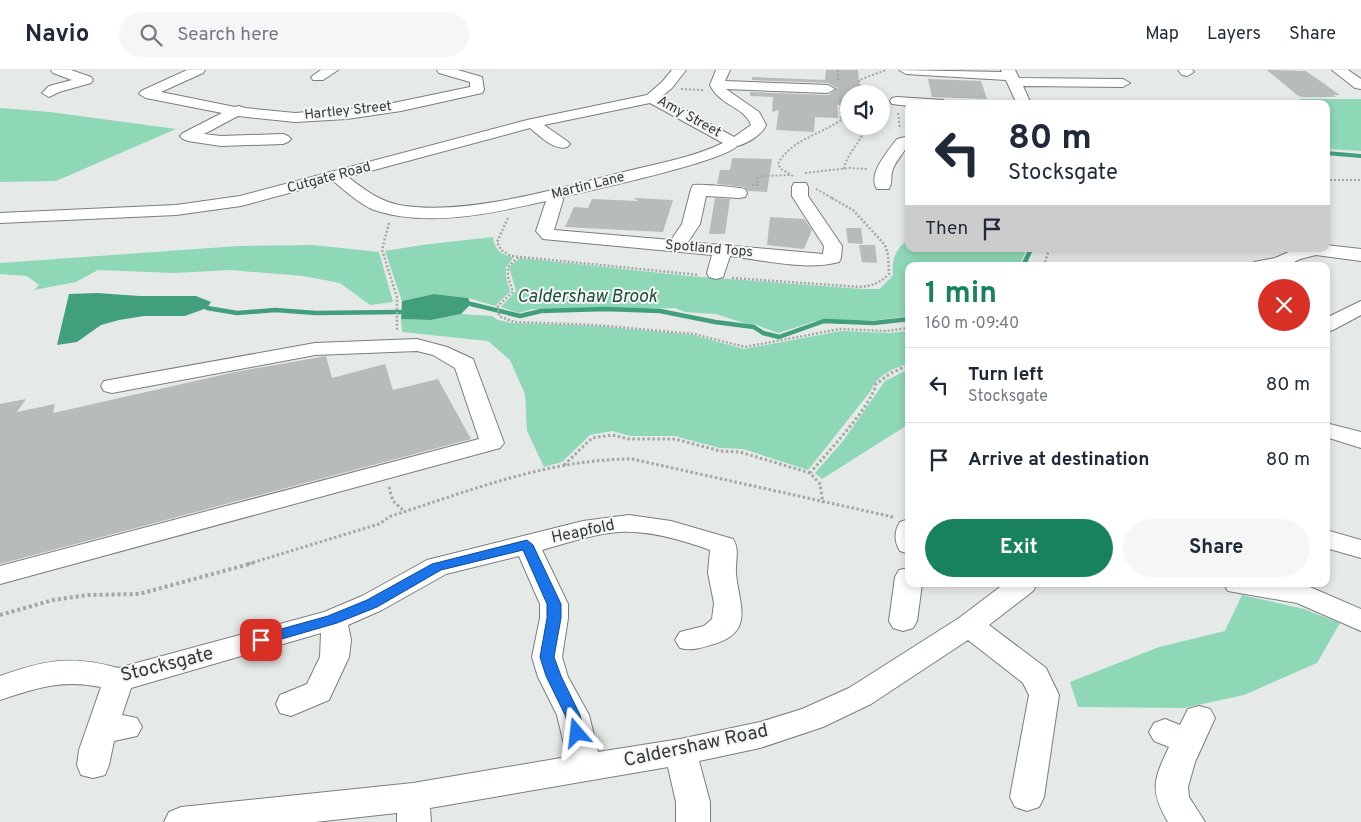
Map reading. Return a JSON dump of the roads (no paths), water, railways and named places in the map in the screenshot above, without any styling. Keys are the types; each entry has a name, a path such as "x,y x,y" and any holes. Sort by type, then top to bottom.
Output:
{"street":[{"path":"49,93 54,89 88,81 58,70"},
{"name":"Hartley Street","path":"198,70 146,94 270,116 325,116 425,102 477,90 477,80 444,70"},
{"path":"318,77 331,70"},
{"name":"Amy Street","path":"679,70 665,88 652,98 732,142"},
{"path":"723,70 717,78 717,87 828,89"},
{"path":"906,70 1123,83"},
{"path":"1341,72 1361,79"},
{"path":"1010,76 1022,100"},
{"name":"Martin Lane","path":"336,176 379,205 418,211 443,211 552,195 688,162 728,147 732,142 740,141 760,126 755,116 720,93 717,87"},
{"name":"Cutgate Road","path":"0,218 176,210 241,201 532,123 652,98"},
{"path":"897,104 905,104"},
{"path":"238,110 188,136 221,141 283,139"},
{"path":"532,123 562,144"},
{"path":"883,178 905,143"},
{"name":"Spotland Tops","path":"552,195 555,200 545,231 549,235 723,250 808,260 832,258 833,246 800,196 802,183"},
{"path":"676,246 691,224 699,190 739,193"},
{"path":"715,275 723,250"},
{"path":"1330,251 1361,254"},
{"path":"1280,262 1293,255 1304,252"},
{"path":"1330,324 1361,308"},
{"path":"0,575 492,443 465,364 440,351 417,345 315,349 112,386"},
{"path":"1330,431 1346,434 1361,441"},
{"name":"Heapfold","path":"586,768 573,715 547,657 554,618 554,604 527,545 583,530 620,524 656,528 730,542 722,573 728,603 726,623 728,633 713,634 690,640"},
{"path":"1330,540 1361,549"},
{"name":"Stocksgate","path":"0,688 57,670 95,673 118,680 332,620 372,603 437,567 527,545"},
{"name":"Caldershaw Road","path":"181,822 413,810 586,768 680,752 760,735 812,718 860,696 969,625 1020,587"},
{"path":"1278,587 1303,594 1361,621"},
{"path":"291,704 326,695 337,652 338,634 332,620"},
{"path":"969,625 1035,676 1044,695 1027,797"},
{"path":"93,765 95,750 114,729 118,680"},
{"path":"1184,730 1171,789 1180,812 1188,822"},
{"path":"680,752 693,802 693,822"}],"waterway":[{"name":"Caldershaw Brook","path":"1330,153 1361,156"},
{"name":"Caldershaw Brook","path":"1025,262 1030,252"},
{"name":"Caldershaw Brook","path":"471,304 520,316 541,311 605,309 660,311 715,322 754,327 763,333 779,337 824,321 874,323 905,319"},
{"path":"207,308 237,313 275,310 316,313 400,312"}]}
